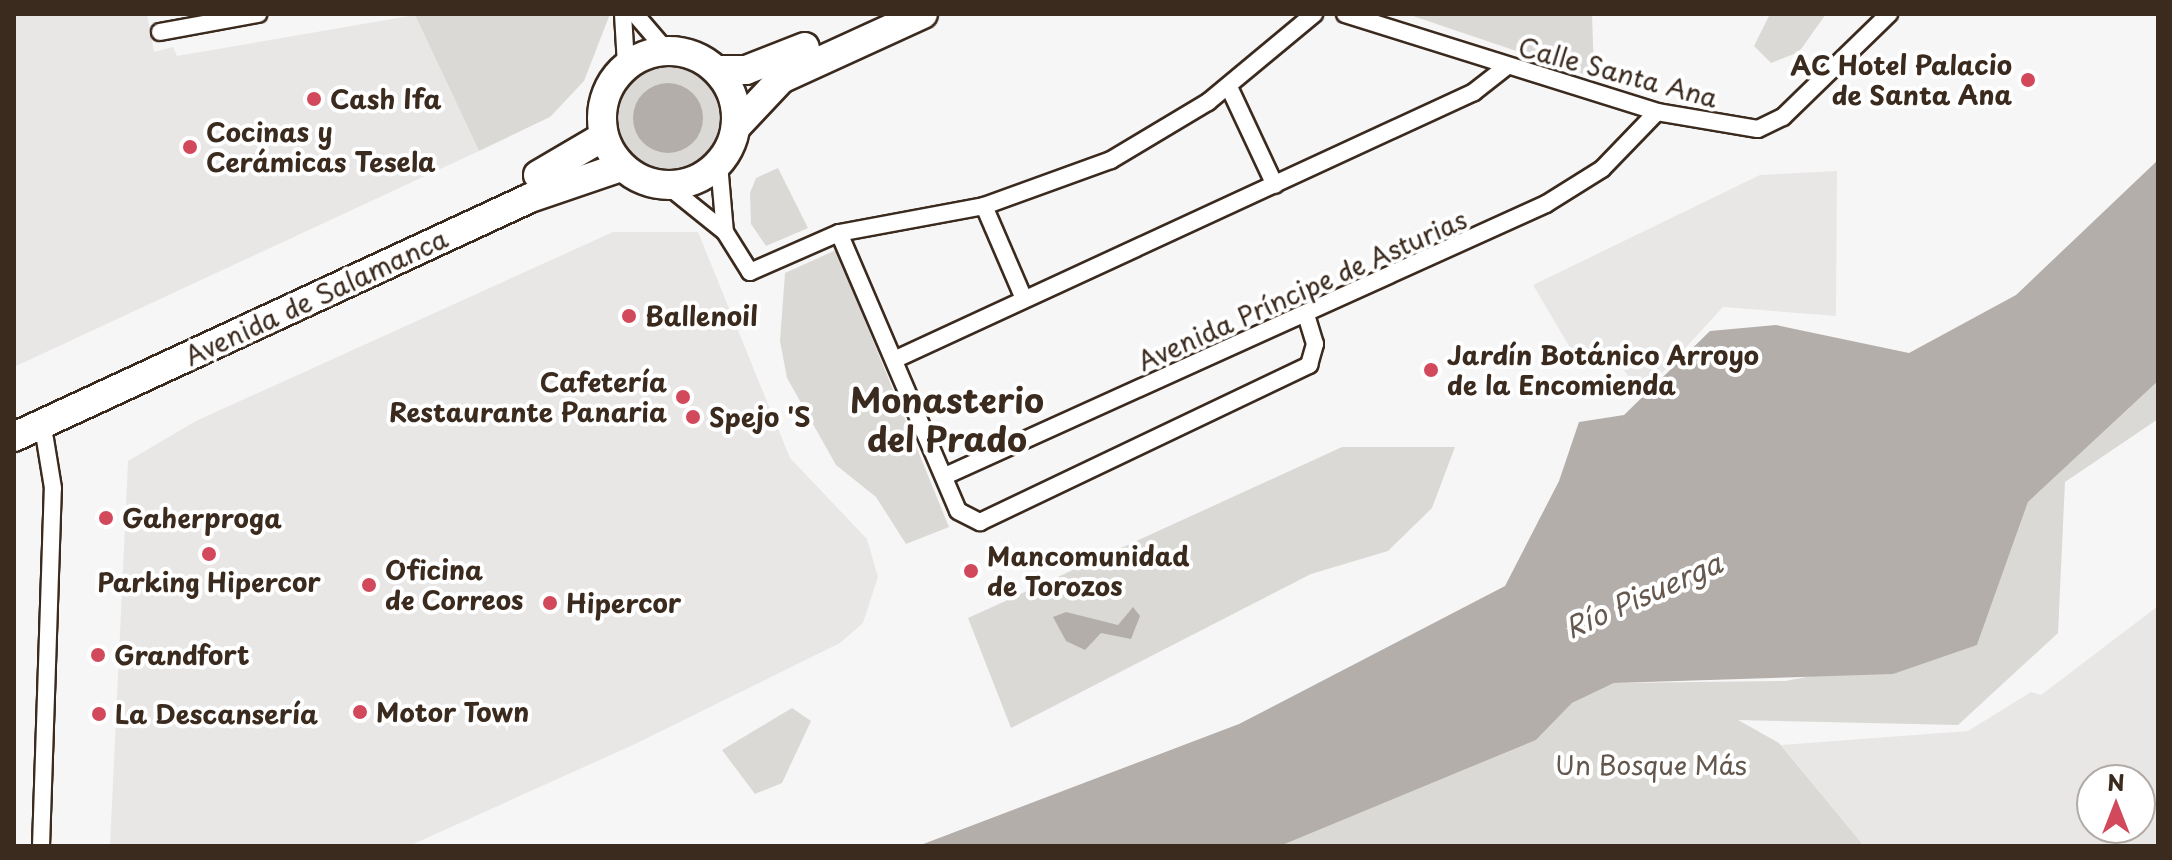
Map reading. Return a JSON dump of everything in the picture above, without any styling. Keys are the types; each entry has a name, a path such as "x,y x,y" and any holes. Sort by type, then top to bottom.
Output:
{"highway":[{"path":"879,14 772,63 718,70 666,50 626,65 600,110 603,137 621,167 668,186 694,181 719,164 736,127 781,79 923,14"},
{"path":"718,70 733,94 736,127"},
{"name":"Avenida de Salamanca","path":"14,416 524,183 603,137"},
{"name":"Avenida de Salamanca","path":"14,437 530,198 621,167"}],"street":[{"path":"160,32 258,14"},
{"path":"623,14 626,65"},
{"path":"635,14 666,50"},
{"path":"668,186 725,232 750,272 839,233 984,206 1111,160 1229,87 1314,14"},
{"name":"Calle Santa Ana","path":"1345,14 1505,68 1657,112 1769,127 1889,14"},
{"path":"896,359 1474,92 1505,68"},
{"path":"1229,87 1275,185"},
{"name":"Avenida Príncipe de Asturias","path":"945,476 1546,204 1602,169 1657,112"},
{"path":"719,164 725,232"},
{"path":"984,206 1024,299"},
{"path":"839,233 896,359 958,511 980,522 1309,365 1315,344 1306,315"},
{"path":"41,846 53,488 45,439"}],"shaded area":[{"path":"14,14 147,14 154,52 173,47 177,56 415,15 479,151 14,367"},
{"path":"1837,171 1836,316 1723,307 1642,395 1624,370 1572,351 1533,285 1760,175"},
{"path":"613,232 698,232 790,458 867,539 878,577 863,623 840,643 633,745 409,846 110,846 128,461 196,421"},
{"path":"2158,606 2158,846 1864,846 1781,745 1968,731 2031,692 2041,695"}],"green space":[{"path":"610,14 584,81 550,117 479,151 415,15"},
{"path":"1407,14 1592,14 1593,77"},
{"path":"1770,14 1826,14 1799,52 1771,63 1754,46"},
{"path":"670,62 692,66 710,78 722,96 726,118 722,140 710,158 692,170 670,174 648,170 630,158 618,140 614,118 618,96 630,78 648,66"},
{"path":"778,168 808,228 766,246 751,224 750,193 756,178"},
{"path":"836,250 949,527 906,544 876,497 836,465 787,378 780,341 785,273"},
{"name":"Un Bosque Más","path":"2158,381 2158,419 2065,482 2058,633 1958,725 1738,720 1779,743 1864,846 1280,846 1536,740 1572,703 1614,683 1785,681 1977,645 2028,502"},
{"path":"1342,447 1455,447 1432,508 1388,551 1311,574 1011,728 968,618"},
{"path":"792,708 811,721 782,783 755,794 722,750"}],"water":[{"path":"668,83 693,93 703,118 693,143 668,153 643,143 633,118 643,93"},
{"name":"Río Pisuerga","path":"2158,160 2158,381 2028,502 1977,645 1893,674 1614,683 1572,703 1536,740 1280,846 918,846 1239,724 1505,586 1559,481 1579,422 1624,415 1710,331 1776,325 1909,353 2016,295"},
{"path":"1133,607 1140,616 1131,639 1101,633 1085,650 1066,641 1053,617 1066,612 1118,625"}],"place":[{"name":"AC Hotel Palacio de Santa Ana","path":"2028,80"},
{"name":"Cash Ifa","path":"314,99"},
{"name":"Cocinas y Cerámicas Tesela","path":"190,147"},
{"name":"Ballenoil","path":"629,316"},
{"name":"Jardín Botánico Arroyo de la Encomienda","path":"1431,370"},
{"name":"Cafetería Restaurante Panaria","path":"683,397"},
{"name":"Spejo 'S","path":"693,417"},
{"name":"Gaherproga","path":"106,518"},
{"name":"Parking Hipercor","path":"209,554"},
{"name":"Mancomunidad de Torozos","path":"971,571"},
{"name":"Oficina de Correos","path":"369,585"},
{"name":"Hipercor","path":"550,603"},
{"name":"Grandfort","path":"98,655"},
{"name":"Motor Town","path":"360,712"},
{"name":"La Descansería","path":"99,714"}],"district":[{"name":"Monasterio del Prado","path":"947,418"}]}
